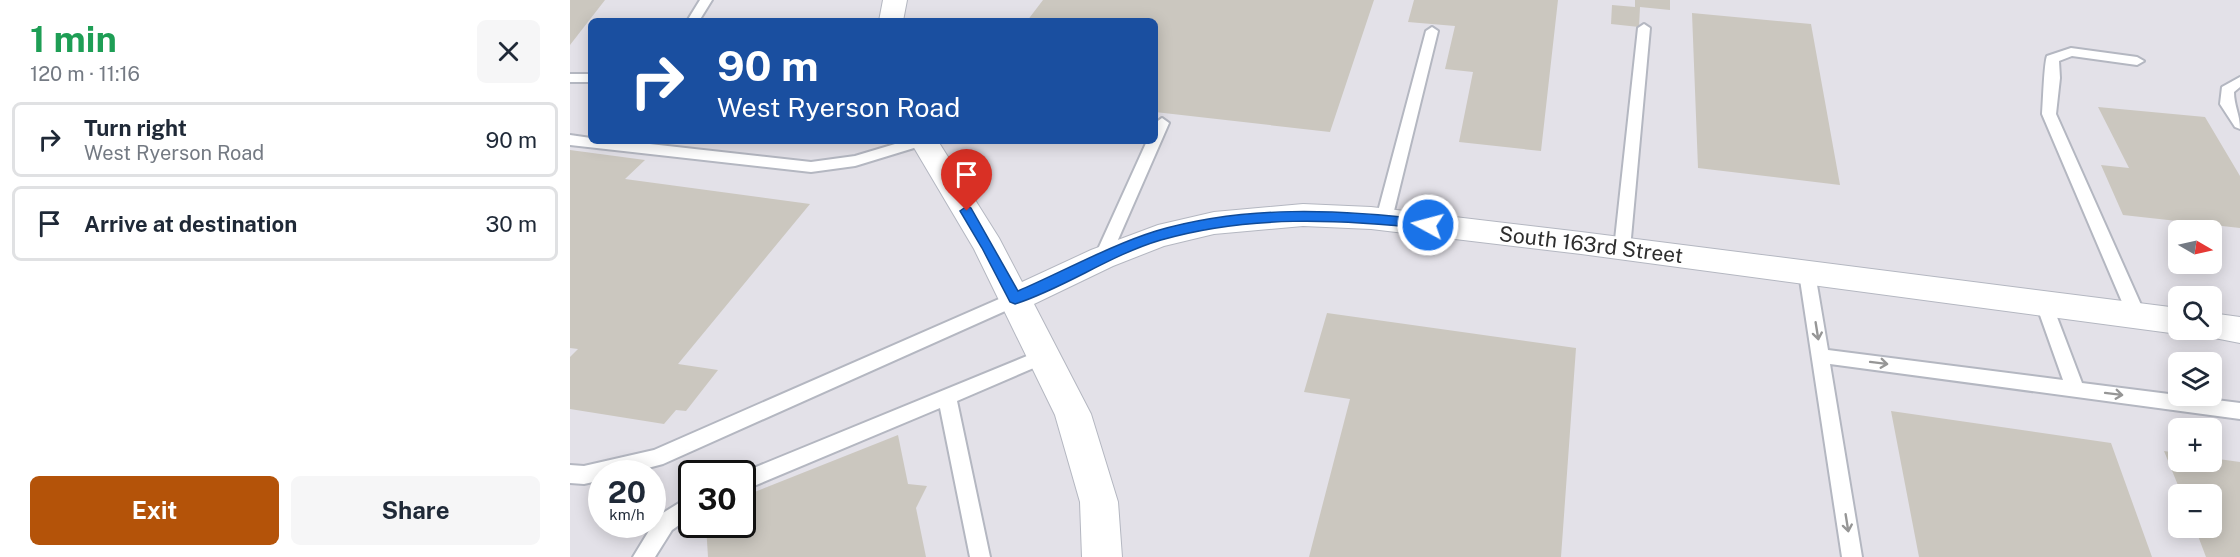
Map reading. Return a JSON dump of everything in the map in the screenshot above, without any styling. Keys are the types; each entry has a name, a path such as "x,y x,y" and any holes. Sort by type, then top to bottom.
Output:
{"street":[{"path":"892,18 895,0"},
{"path":"925,144 988,246 1073,414 1100,502 1102,557"},
{"name":"South 163rd Street","path":"1015,299 1041,289 1102,258 1158,236 1214,224 1303,215 1384,219 2168,320"},
{"path":"2222,328 2240,330"}],"lane":[{"path":"695,18 706,0"},
{"path":"1622,249 1644,28"},
{"path":"1384,219 1432,31"},
{"path":"2137,61 2071,52 2052,59 2054,78 2049,114 2137,316"},
{"path":"570,78 588,78"},
{"path":"2240,81 2227,90 2227,104 2240,124"},
{"path":"1158,133 1162,123"},
{"path":"570,140 588,142"},
{"path":"606,144 811,167 855,161 913,144"},
{"path":"1102,258 1153,144"},
{"path":"1807,273 1852,557"},
{"path":"570,474 584,475 656,458 1015,299"},
{"path":"2044,304 2074,389"},
{"path":"756,476 1044,356"},
{"path":"1821,356 2240,411"},
{"path":"947,397 980,557"},
{"path":"643,557 665,523 678,514"}],"shaded area":[{"path":"570,0 2240,0 2240,557 570,557"}],"building":[{"path":"570,0 605,0 591,18 588,18 588,22 570,45"},
{"path":"1043,0 1374,0 1330,132 1158,112 1158,18 1029,18"},
{"path":"1414,0 1558,0 1541,151 1459,142 1473,72 1445,69 1455,26 1408,22"},
{"path":"1635,0 1670,0 1670,10 1640,7 1639,27 1611,24 1612,5 1635,7"},
{"path":"1692,13 1811,24 1840,185 1698,168"},
{"path":"2098,107 2205,117 2240,176 2240,228 2222,226 2222,220 2168,220 2123,215 2101,165 2129,168"},
{"path":"570,150 645,160 625,179 810,204 678,364 718,370 686,411 676,410 664,424 570,409 570,357 578,349 570,348"},
{"path":"1327,313 1576,348 1561,557 1309,557 1350,399 1304,392"},
{"path":"1891,411 2111,443 2152,557 1919,557"},
{"path":"898,435 908,484 927,486 916,508 926,557 708,557 707,538 756,538 756,491"},
{"path":"2222,460 2240,462 2240,557 2206,557 2199,538 2222,538 2222,484 2178,484 2173,472 2222,472"}],"route":[{"path":"967,211 1015,299 1041,289 1102,258 1158,236 1214,224 1303,215 1371,218 1428,225"}]}
